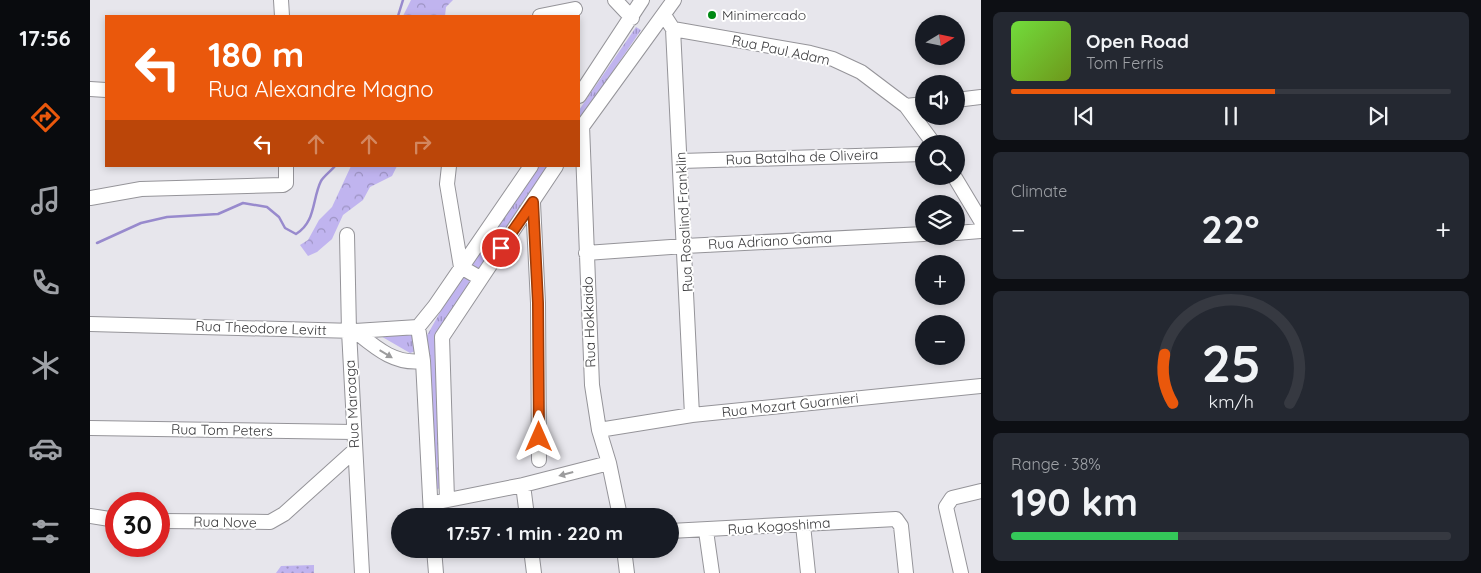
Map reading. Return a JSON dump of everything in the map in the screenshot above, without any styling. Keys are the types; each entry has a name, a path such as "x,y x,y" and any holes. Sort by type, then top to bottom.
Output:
{"street":[{"path":"281,0 282,15"},
{"path":"580,94 637,9 616,0"},
{"path":"581,128 674,0"},
{"path":"545,15 575,9"},
{"path":"664,15 673,29"},
{"name":"Rua Paul Adam","path":"673,29 810,53 833,59 861,72 906,106 927,135"},
{"name":"Rua Rosalind Franklin","path":"673,29 681,161 692,415"},
{"path":"90,89 105,90"},
{"path":"965,99 981,97"},
{"path":"906,106 915,105"},
{"name":"Rua Hokkaido","path":"581,128 592,385 599,430 610,463 618,508"},
{"name":"Rua Batalha de Oliveira","path":"681,161 915,154"},
{"path":"90,198 141,189 286,184 286,167"},
{"path":"448,167 447,184 462,267 480,278"},
{"path":"431,508 423,361 418,327 462,267 530,167"},
{"path":"447,500 442,337 555,167"},
{"path":"959,185 981,222"},
{"path":"966,196 981,194"},
{"path":"533,202 538,303 539,460"},
{"path":"965,232 981,231"},
{"name":"Rua Adriano Gama","path":"586,253 915,234"},
{"name":"Rua Maroaga","path":"348,235 354,432 362,573"},
{"name":"Rua Theodore Levitt","path":"90,324 352,331 418,327"},
{"path":"352,331 397,360 410,363 423,361"},
{"name":"Rua Mozart Guarnieri","path":"599,430 692,415 981,386"},
{"name":"Rua Tom Peters","path":"90,428 354,432"},
{"name":"Rua Nove","path":"170,521 270,522 284,514 355,450"},
{"path":"434,508 447,500 523,485 610,463"},
{"path":"523,485 526,508"},
{"path":"961,573 946,507 952,498 981,491"},
{"path":"90,516 105,518"},
{"name":"Rua Kogoshima","path":"679,531 896,519 901,526 906,573"},
{"path":"803,525 808,573"},
{"path":"706,531 712,573"},
{"path":"435,558 436,573"},
{"path":"532,558 534,573"},
{"path":"625,558 627,573"}],"green space":[{"path":"411,0 453,0 446,7 445,15 404,15"},
{"path":"636,27 641,30 580,120 580,109"},
{"path":"351,167 396,167 392,176 370,187 363,200 343,215 332,239 317,252 308,256 300,245 308,240 319,220 332,207"},
{"path":"538,167 547,167 450,312 435,340 444,487 434,490 416,351 410,353 372,331 405,331 425,339 443,307"},
{"path":"314,565 314,573 276,573 281,566"}],"waterway":[{"path":"398,15 403,0"},
{"path":"97,243 141,223 167,217 218,214 243,203 267,207 279,217 285,228 296,234 310,217 321,181 334,167"}],"place":[{"name":"Minimercado","path":"712,15"}],"route":[{"path":"501,248 533,202 538,303 539,437"}]}
